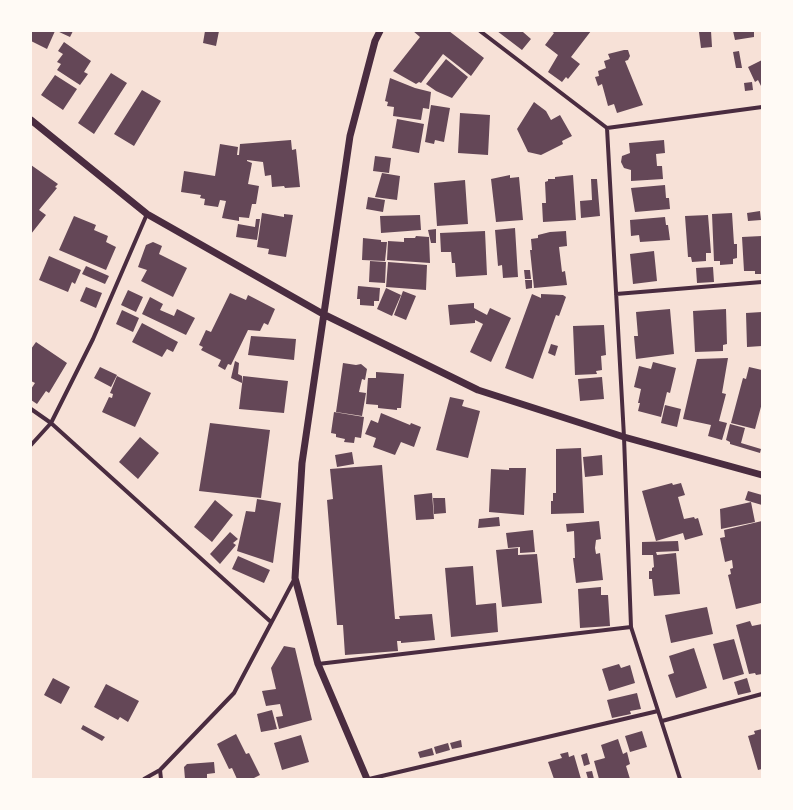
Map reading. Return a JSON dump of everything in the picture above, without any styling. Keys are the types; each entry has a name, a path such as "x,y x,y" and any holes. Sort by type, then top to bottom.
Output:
{"street":[{"path":"380,31 375,41 350,136 302,463 295,578 318,664 368,779 658,711"},
{"path":"480,31 607,128 762,107"},
{"path":"31,120 147,214 323,314 478,390 624,437 762,475"},
{"path":"607,128 624,437 631,627 680,779"},
{"path":"31,445 51,423 93,339 147,214"},
{"path":"616,294 762,282"},
{"path":"31,409 51,423 271,622"},
{"path":"144,779 160,770 234,693 295,578"},
{"path":"318,664 631,627"},
{"path":"662,721 762,694"},
{"path":"160,770 161,779"}],"building":[{"path":"31,31 55,31 47,49 31,41"},
{"path":"57,31 73,31 70,37"},
{"path":"205,31 219,31 216,46 203,43"},
{"path":"413,31 449,31 484,58 471,76 443,54 421,83 419,82 416,84 393,71 420,37"},
{"path":"497,31 524,31 523,32 531,39 522,50"},
{"path":"551,31 591,31 571,57 580,64 568,79 566,77 562,82 548,72 558,55 545,45 554,33"},
{"path":"711,31 712,47 701,48 699,32"},
{"path":"733,31 754,31 754,37 735,40"},
{"path":"64,42 91,61 84,72 88,74 80,85 57,70 61,64 57,62 63,54 58,51"},
{"path":"628,50 630,56 628,60 625,61 643,105 617,113 614,104 608,106 602,84 598,86 595,77 599,76 598,71 606,68 604,61 610,59 608,54"},
{"path":"739,51 742,68 736,68 733,52"},
{"path":"446,59 468,77 452,98 436,91 426,84"},
{"path":"762,60 762,88 758,80 755,82 748,67"},
{"path":"111,73 127,83 94,134 78,123"},
{"path":"55,75 77,89 63,110 41,95"},
{"path":"390,78 415,88 431,92 429,109 423,108 421,120 393,116 394,107 387,106 388,102 385,101"},
{"path":"752,82 753,90 745,91 744,83"},
{"path":"142,90 161,101 134,146 114,134"},
{"path":"534,102 546,111 551,120 560,115 572,136 562,141 563,144 541,155 528,152 517,129"},
{"path":"431,105 450,108 444,142 435,140 434,144 425,142"},
{"path":"460,113 490,115 488,155 458,153"},
{"path":"397,119 424,124 419,153 392,148"},
{"path":"291,140 292,150 296,149 300,187 272,187 271,175 265,176 263,162 247,160 252,163 248,184 259,186 256,204 252,204 249,218 239,217 239,221 222,218 226,201 220,200 218,207 204,205 205,199 200,198 201,195 181,192 184,171 215,176 220,144 238,147 237,155 239,155 240,144"},
{"path":"664,140 665,153 656,154 657,166 662,166 663,179 631,181 631,170 624,168 621,162 622,156 630,153 629,143"},
{"path":"375,156 391,158 389,173 373,171"},
{"path":"31,165 58,184 55,187 57,188 39,210 46,215 31,234"},
{"path":"382,173 400,176 397,200 375,197"},
{"path":"510,175 510,178 519,177 523,220 496,222 491,179"},
{"path":"573,175 576,220 543,222 542,203 546,203 545,182 548,181 548,179 555,179 555,177"},
{"path":"591,179 597,179 600,216 581,218 580,201 592,200"},
{"path":"465,180 468,224 437,226 434,183"},
{"path":"665,185 666,198 669,198 670,209 635,212 631,188"},
{"path":"368,197 385,200 383,212 366,209"},
{"path":"760,211 761,220 748,221 747,213"},
{"path":"262,213 284,217 284,214 293,215 286,257 268,254 269,249 257,247"},
{"path":"732,213 734,244 737,244 737,258 733,259 733,264 720,265 720,261 714,261 712,214"},
{"path":"420,215 421,230 381,233 380,216"},
{"path":"708,215 711,253 706,253 706,261 692,262 691,257 688,257 685,216"},
{"path":"74,216 96,225 94,230 108,236 106,242 116,247 106,270 59,250"},
{"path":"665,217 666,225 668,225 670,240 640,242 639,235 631,236 630,220"},
{"path":"256,219 260,219 257,240 236,237 238,224 255,227"},
{"path":"515,228 518,277 503,278 502,265 498,266 495,230"},
{"path":"436,229 436,243 431,243 428,230"},
{"path":"485,231 487,275 456,277 455,263 452,263 451,252 441,252 440,233"},
{"path":"566,231 567,246 559,247 562,272 565,271 567,285 534,288 530,250 532,250 531,239 538,238 538,235 550,232"},
{"path":"416,236 429,237 430,263 387,260 388,241 404,242 404,238 415,238"},
{"path":"762,236 762,274 755,274 755,271 744,271 742,237"},
{"path":"363,238 387,242 385,261 362,260"},
{"path":"153,242 162,246 159,254 187,268 173,297 141,281 147,270 138,267 146,245"},
{"path":"654,251 657,281 633,284 630,254"},
{"path":"49,256 81,270 75,284 72,282 68,292 39,280"},
{"path":"370,261 386,262 385,283 369,282"},
{"path":"388,262 427,265 426,290 386,287"},
{"path":"86,266 109,276 105,284 82,274"},
{"path":"713,267 714,282 697,283 696,268"},
{"path":"524,270 530,270 531,279 525,279"},
{"path":"525,280 532,280 532,288 526,289"},
{"path":"358,286 380,288 379,301 374,301 374,306 360,305 360,299 357,299"},
{"path":"86,287 102,293 96,308 80,301"},
{"path":"386,288 401,295 392,316 377,309"},
{"path":"128,290 143,297 136,312 121,305"},
{"path":"403,291 416,296 406,320 394,315"},
{"path":"230,293 246,300 248,295 275,309 268,325 264,323 260,331 248,330 231,365 228,364 225,370 218,366 221,360 201,350 203,347 199,345 206,330 211,332"},
{"path":"532,294 541,298 541,294 563,295 566,297 559,316 556,315 533,379 505,368"},
{"path":"150,297 163,304 160,310 174,316 177,309 195,318 186,335 142,314"},
{"path":"474,303 474,308 487,315 490,308 511,318 491,362 470,352 483,324 475,320 475,323 450,325 448,305"},
{"path":"670,309 674,354 636,359 634,336 638,336 636,312"},
{"path":"726,309 727,344 723,345 723,351 695,352 693,311"},
{"path":"122,310 139,318 133,332 116,324"},
{"path":"762,312 762,346 747,347 746,313"},
{"path":"142,323 178,342 173,352 167,349 162,357 132,342"},
{"path":"604,325 606,355 601,356 602,370 596,371 597,374 575,375 573,326"},
{"path":"251,336 296,339 294,360 248,355"},
{"path":"36,342 67,363 49,393 46,391 37,404 31,400 31,389 35,383 31,381 31,349"},
{"path":"551,344 558,346 555,356 548,353"},
{"path":"728,358 722,393 726,394 719,421 727,423 722,440 708,436 711,425 683,419 697,359"},
{"path":"235,361 239,363 238,374 242,376 242,383 231,378"},
{"path":"653,362 676,368 670,393 667,392 661,417 638,411 641,389 634,387 639,366 651,369"},
{"path":"343,363 356,365 361,364 367,369 365,380 362,379 359,392 366,393 362,416 336,412"},
{"path":"100,367 117,375 111,387 94,378"},
{"path":"749,367 762,370 762,403 755,429 731,423 743,378 746,379"},
{"path":"376,372 404,374 401,408 397,408 397,410 378,408 378,405 366,404 368,378 376,378"},
{"path":"117,376 151,393 135,427 102,412 109,397 112,398 113,394 110,393"},
{"path":"243,376 288,381 284,413 239,409"},
{"path":"602,377 604,399 580,401 578,379"},
{"path":"450,397 464,400 462,406 480,411 468,458 436,450"},
{"path":"665,405 681,409 677,427 661,423"},
{"path":"334,412 364,417 361,438 355,437 354,443 344,442 345,439 336,437 336,434 331,433"},
{"path":"381,413 410,425 411,423 421,427 414,447 401,442 395,455 373,447 376,438 365,434 371,420 378,423"},
{"path":"210,423 270,430 261,498 199,491"},
{"path":"730,424 745,428 741,443 761,449 760,453 730,444 730,442 726,440"},
{"path":"140,437 159,453 138,479 119,462"},
{"path":"581,448 584,513 551,514 551,501 553,501 553,493 556,493 556,449"},
{"path":"352,452 354,464 337,467 335,455"},
{"path":"602,455 603,475 585,477 583,457"},
{"path":"382,465 395,619 400,619 399,616 432,614 435,640 401,643 401,641 397,641 398,651 345,655 343,625 337,625 327,500 333,499 330,469"},
{"path":"509,468 526,468 524,515 489,512 491,469 509,470"},
{"path":"672,483 673,485 681,483 685,495 678,497 684,519 694,517 695,519 698,518 703,535 685,540 683,533 656,541 642,491"},
{"path":"748,491 762,495 762,505 745,500"},
{"path":"432,493 434,519 416,520 414,495"},
{"path":"433,498 445,498 446,513 434,514"},
{"path":"257,499 281,503 273,563 237,551 246,511 255,512"},
{"path":"215,500 233,515 212,542 194,527"},
{"path":"751,502 755,522 721,529 720,509"},
{"path":"499,517 500,526 478,528 479,519"},
{"path":"599,521 601,539 596,540 595,548 596,554 600,553 603,580 576,583 573,558 575,558 574,531 567,532 566,524"},
{"path":"762,521 761,603 736,609 728,575 731,574 730,569 733,568 732,560 725,562 720,538 725,537 724,530"},
{"path":"533,530 535,552 520,553 520,547 508,548 506,533"},
{"path":"230,532 238,539 233,543 236,545 220,564 210,554"},
{"path":"678,541 679,551 656,552 657,555 676,553 680,594 654,596 652,579 649,579 649,571 652,571 652,568 654,567 653,555 642,555 642,542"},
{"path":"518,548 518,555 537,554 542,603 502,607 496,550"},
{"path":"238,556 270,570 264,583 232,569"},
{"path":"473,566 476,605 496,603 498,632 451,637 445,568"},
{"path":"601,587 601,595 608,595 610,626 580,628 578,589"},
{"path":"707,607 713,634 671,643 665,615"},
{"path":"750,621 752,626 762,624 762,674 749,674 736,625"},
{"path":"734,639 744,674 723,680 713,644"},
{"path":"284,646 295,648 312,720 279,729 276,717 283,716 280,704 266,706 262,691 276,689 271,668"},
{"path":"694,648 707,688 676,698 668,675 674,673 669,656"},
{"path":"619,664 621,668 630,665 635,683 609,691 602,669"},
{"path":"53,678 70,687 61,704 44,695"},
{"path":"747,678 751,692 738,695 734,682"},
{"path":"106,684 139,701 128,722 120,717 118,720 94,707"},
{"path":"637,693 641,709 630,711 631,714 612,718 607,700"},
{"path":"272,710 277,729 261,732 257,714"},
{"path":"83,725 105,737 102,741 81,729"},
{"path":"762,729 762,769 758,770 748,736 755,734 754,731"},
{"path":"642,731 647,747 630,752 625,736"},
{"path":"236,734 246,754 249,753 260,775 252,779 237,779 232,768 229,769 217,744"},
{"path":"301,735 309,762 282,770 274,743"},
{"path":"618,739 623,754 627,752 630,764 626,766 630,779 599,779 594,761 605,758 601,745"},
{"path":"461,740 462,747 452,749 450,743"},
{"path":"448,743 450,750 436,754 434,747"},
{"path":"432,748 434,755 420,758 418,752"},
{"path":"568,752 569,757 574,755 581,779 554,779 548,762 562,758 560,754"},
{"path":"587,753 590,764 584,766 581,755"},
{"path":"214,762 215,773 207,774 207,779 185,779 184,767 187,764"},
{"path":"592,771 594,779 588,779 586,772"}]}
